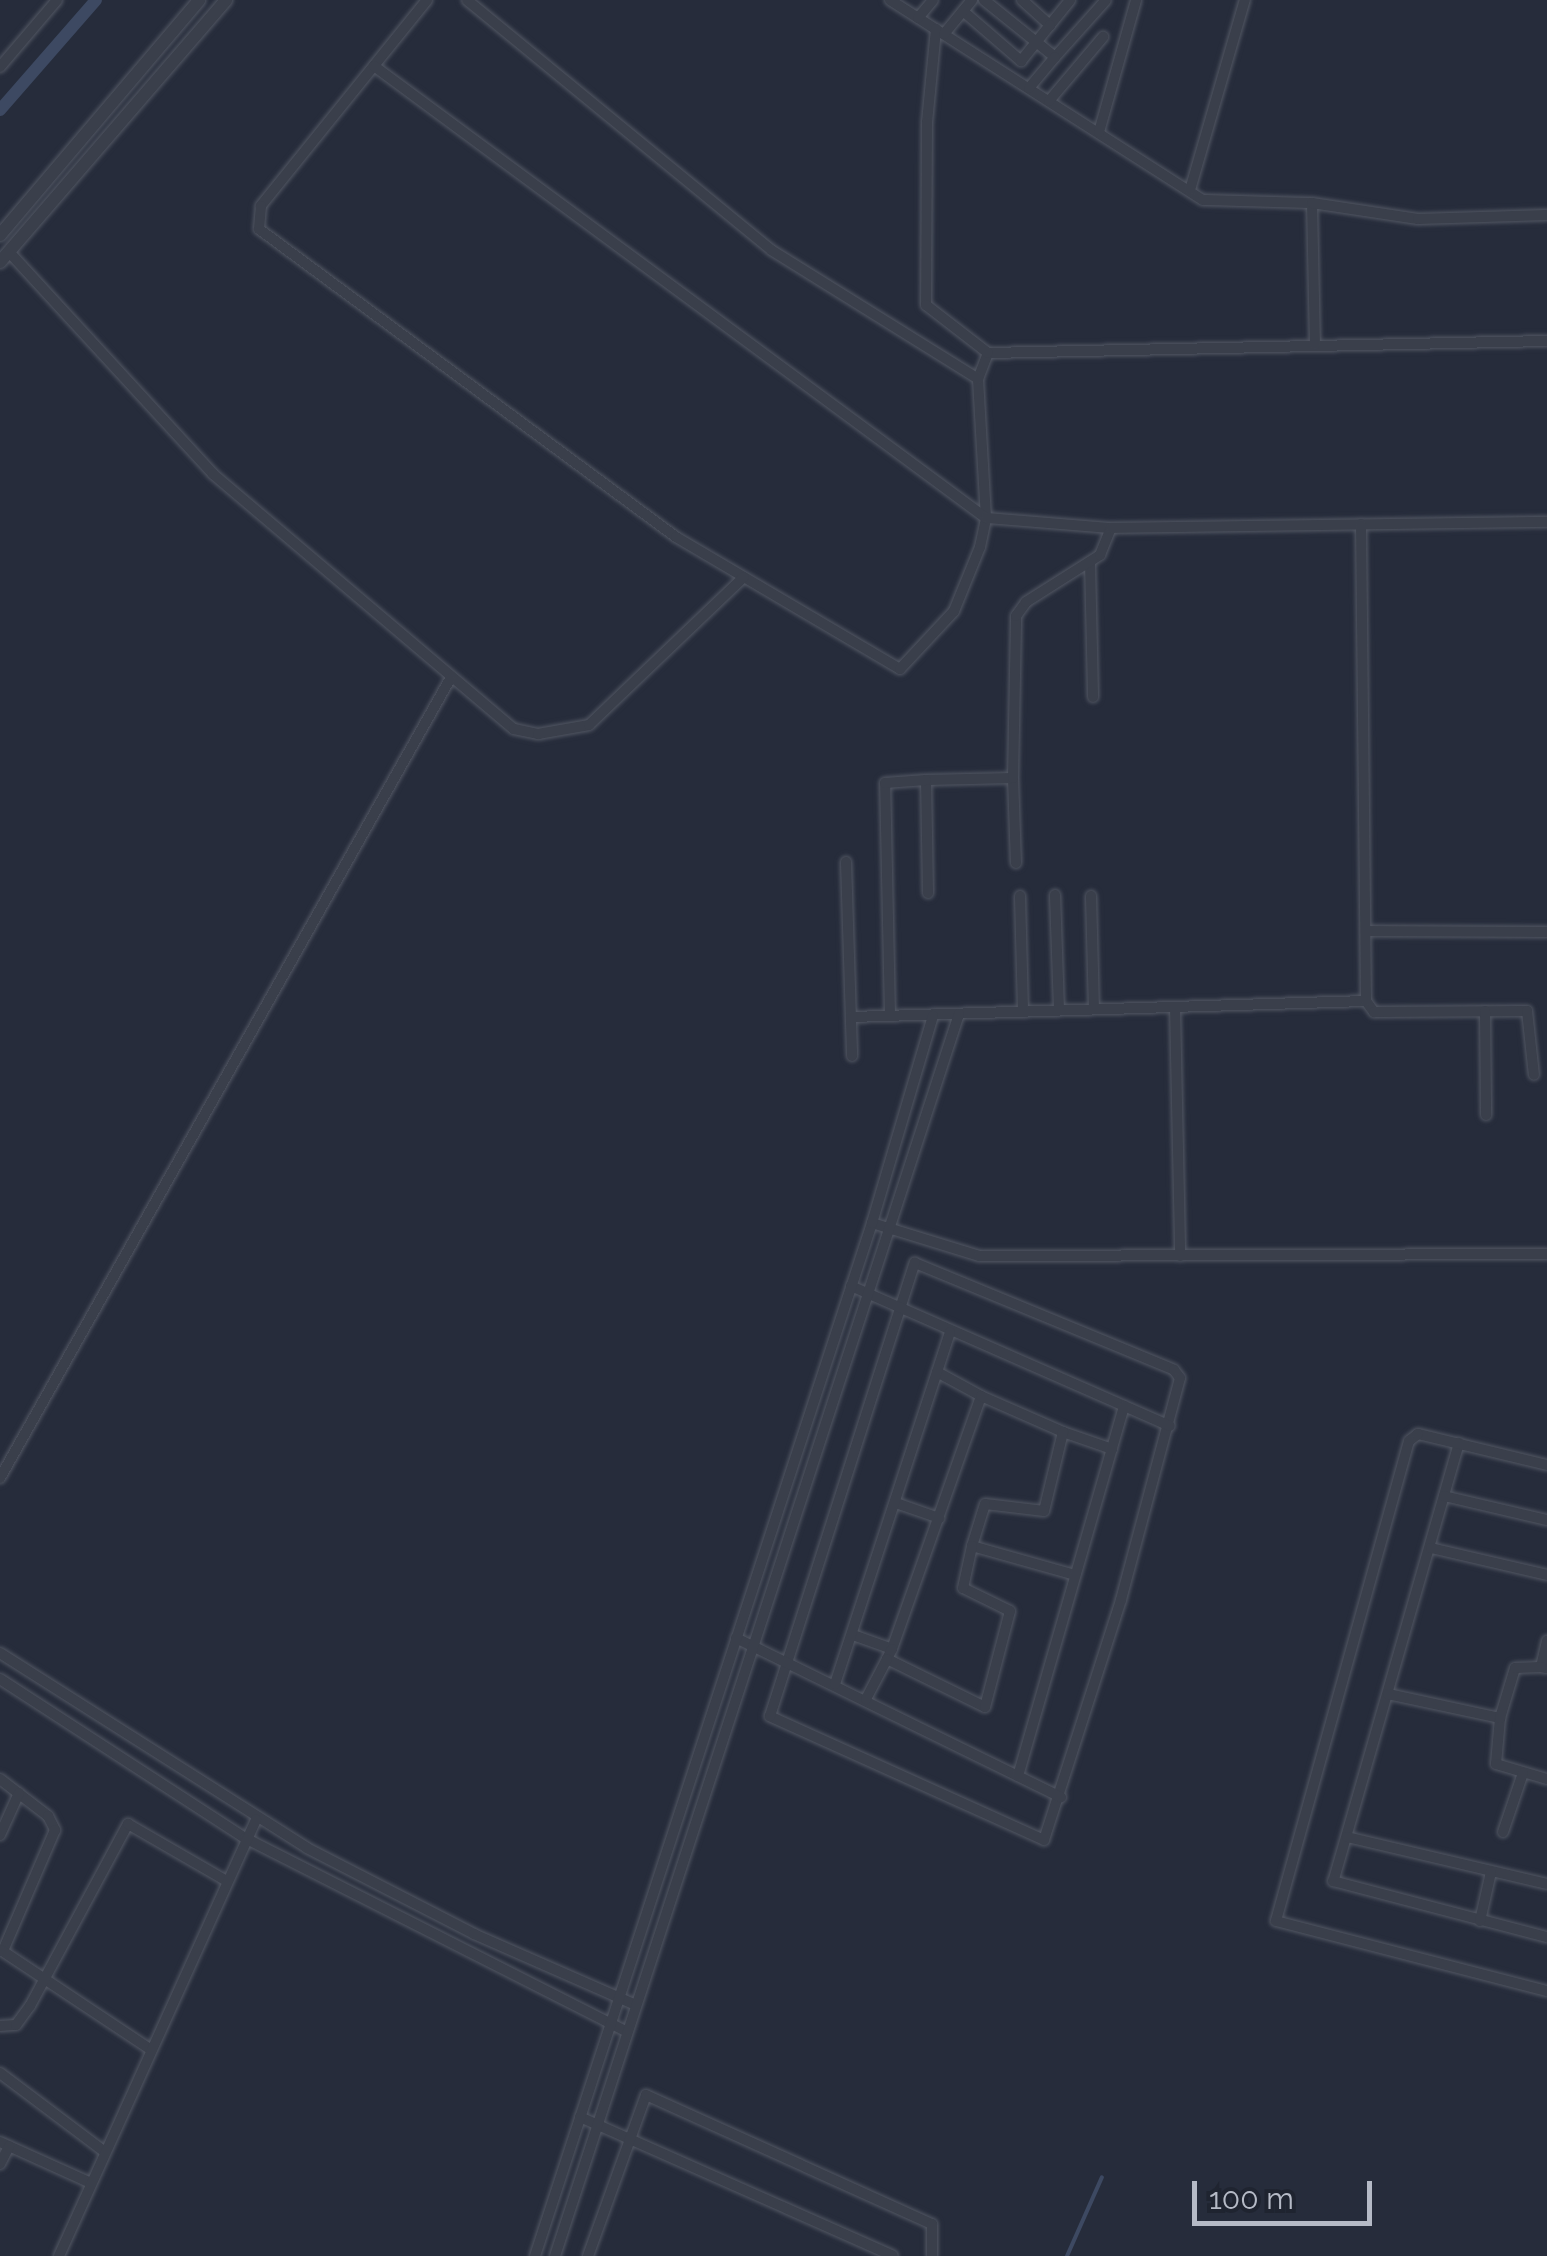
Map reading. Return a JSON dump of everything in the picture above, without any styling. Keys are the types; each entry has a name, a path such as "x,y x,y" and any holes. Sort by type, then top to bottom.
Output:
{"street":[{"path":"0,67 57,0"},
{"path":"0,235 199,0"},
{"path":"226,0 5,258 213,474 514,730 538,734 584,728 744,577"},
{"path":"427,0 261,206 259,229 634,508 744,577 904,668 954,612 986,518 978,379 988,354"},
{"path":"467,0 771,250 978,379"},
{"path":"890,0 1207,201 1312,203 1418,219 1547,215"},
{"path":"918,18 932,0"},
{"path":"984,0 1055,57"},
{"path":"1022,0 1050,25"},
{"path":"1029,88 1106,0"},
{"path":"1099,132 1136,0"},
{"path":"1190,190 1244,0"},
{"path":"1008,74 1036,44 1063,2"},
{"path":"1021,61 967,4 940,32 927,122 926,306 988,354 1547,342"},
{"path":"1049,100 1103,38"},
{"path":"374,66 986,518 1110,532 1547,522"},
{"path":"1312,203 1316,346"},
{"path":"1362,524 1366,1002 1374,1012 1530,1014 1534,1075"},
{"path":"1016,863 1016,616 1026,602 1090,562 1104,549 1110,532"},
{"path":"1090,562 1093,697"},
{"path":"0,1478 450,679"},
{"path":"890,1016 885,783 1013,778"},
{"path":"926,780 928,893"},
{"path":"846,862 852,1056"},
{"path":"1020,896 1023,1011"},
{"path":"1055,896 1059,1010"},
{"path":"1091,896 1094,1009"},
{"path":"1366,931 1547,932"},
{"path":"851,1017 1366,1002"},
{"path":"1176,1007 1180,1256"},
{"path":"1485,1011 1486,1115"},
{"path":"555,2256 960,1014"},
{"path":"535,2256 872,1223 933,1016"},
{"path":"872,1223 980,1256 1547,1254"},
{"path":"919,1263 1174,1370 1180,1378 1170,1426 1061,1797 1042,1841 772,1720 783,1660 898,1309 919,1263"},
{"path":"850,1286 1170,1426"},
{"path":"835,1684 950,1332"},
{"path":"937,1372 980,1396 1112,1449"},
{"path":"866,1700 889,1654 980,1396"},
{"path":"1018,1776 1124,1406"},
{"path":"853,1635 986,1708 1010,1612 963,1588 972,1546 988,1503 1027,1514 1044,1511 1063,1432"},
{"path":"1547,1465 1418,1434 1409,1441 1276,1923 1547,1991"},
{"path":"1459,1443 1336,1886 1547,1937"},
{"path":"1444,1496 1547,1520"},
{"path":"896,1503 939,1518"},
{"path":"972,1546 1076,1575"},
{"path":"1431,1548 1547,1575"},
{"path":"736,1638 1061,1797"},
{"path":"1547,1641 1544,1667 1515,1668 1500,1718 1496,1764 1547,1779"},
{"path":"0,1653 256,1818 474,1934 636,2006"},
{"path":"0,1679 244,1838 627,2032"},
{"path":"1388,1694 1500,1718"},
{"path":"1504,1832 1523,1773"},
{"path":"0,1779 20,1793 55,1830 1,1950 150,2050"},
{"path":"0,1835 20,1793"},
{"path":"59,2256 224,1880 256,1818"},
{"path":"0,2026 16,2025 46,1980 128,1824 224,1880"},
{"path":"1347,1837 1547,1884"},
{"path":"1480,1921 1490,1872"},
{"path":"0,2073 105,2152"},
{"path":"588,2256 628,2138 648,2095 932,2224 932,2256"},
{"path":"580,2117 888,2255"},
{"path":"0,2164 4,2144 92,2182"}],"waterway":[{"path":"0,110 96,0"},
{"path":"1067,2256 1102,2177"}]}
